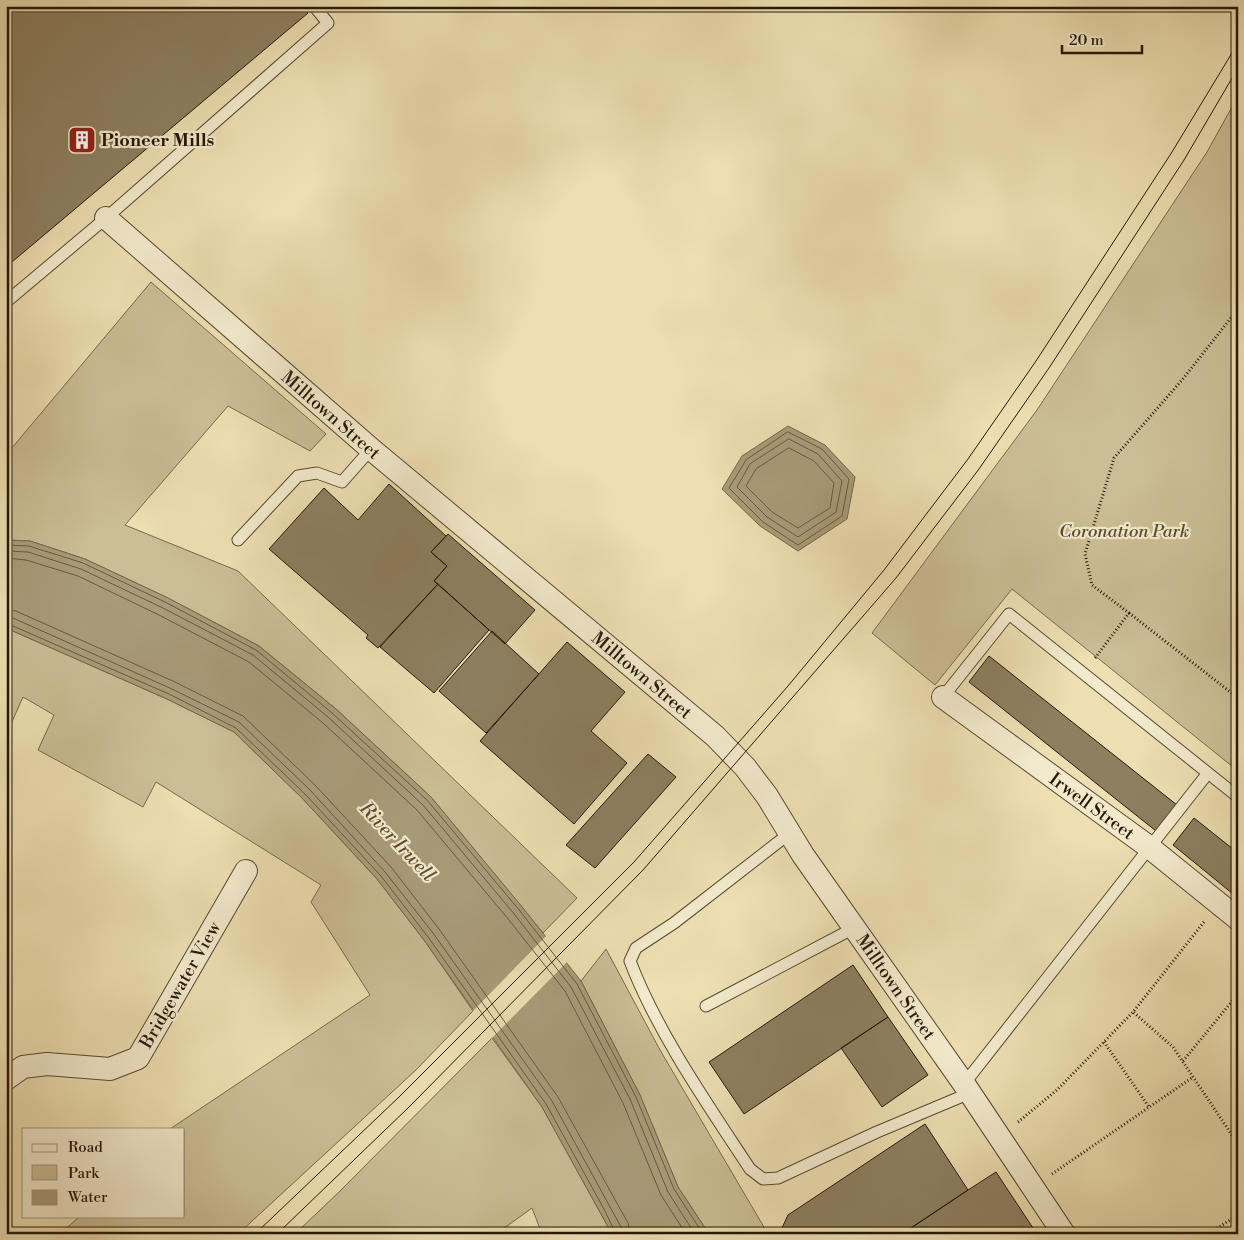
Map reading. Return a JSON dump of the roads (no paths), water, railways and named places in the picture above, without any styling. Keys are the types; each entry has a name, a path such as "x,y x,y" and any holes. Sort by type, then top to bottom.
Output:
{"street":[{"name":"Milltown Street","path":"106,218 371,449 715,736 750,774 767,796 803,855 967,1088 1064,1234"},
{"name":"Irwell Street","path":"943,697 1149,847 1238,919"},
{"name":"Bridgewater View","path":"6,1078 23,1067 47,1064 110,1069 138,1058 246,871"}],"lane":[{"path":"6,302 106,218 328,23 314,6"},
{"path":"238,540 298,476 317,473 342,482 371,449"},
{"path":"943,697 1008,614 1238,797"},
{"path":"790,833 674,923 636,948 630,961 637,978 681,1060 750,1169 763,1180 778,1178 967,1088 1149,847 1208,773"},
{"path":"706,1006 854,928"}],"water":[{"path":"788,426 825,445 855,477 847,519 798,551 760,526 722,489 742,456"},
{"name":"River Irwell","path":"6,540 30,541 85,559 168,598 259,646 336,709 431,797 581,981 640,1095 678,1187 709,1234 612,1234 542,1107 424,940 377,879 302,798 234,732 167,699 6,628"}],"tram line":[{"path":"255,1234 399,1097 634,862 788,686 884,570 968,459 1036,361 1172,152 1238,43"},
{"path":"277,1234 409,1107 643,870 896,578 979,469 1049,368 1184,160 1238,68"}],"place":[{"name":"Pioneer Mills","path":"82,140"}],"park label":[{"name":"Coronation Park","path":"1124,531"}]}
